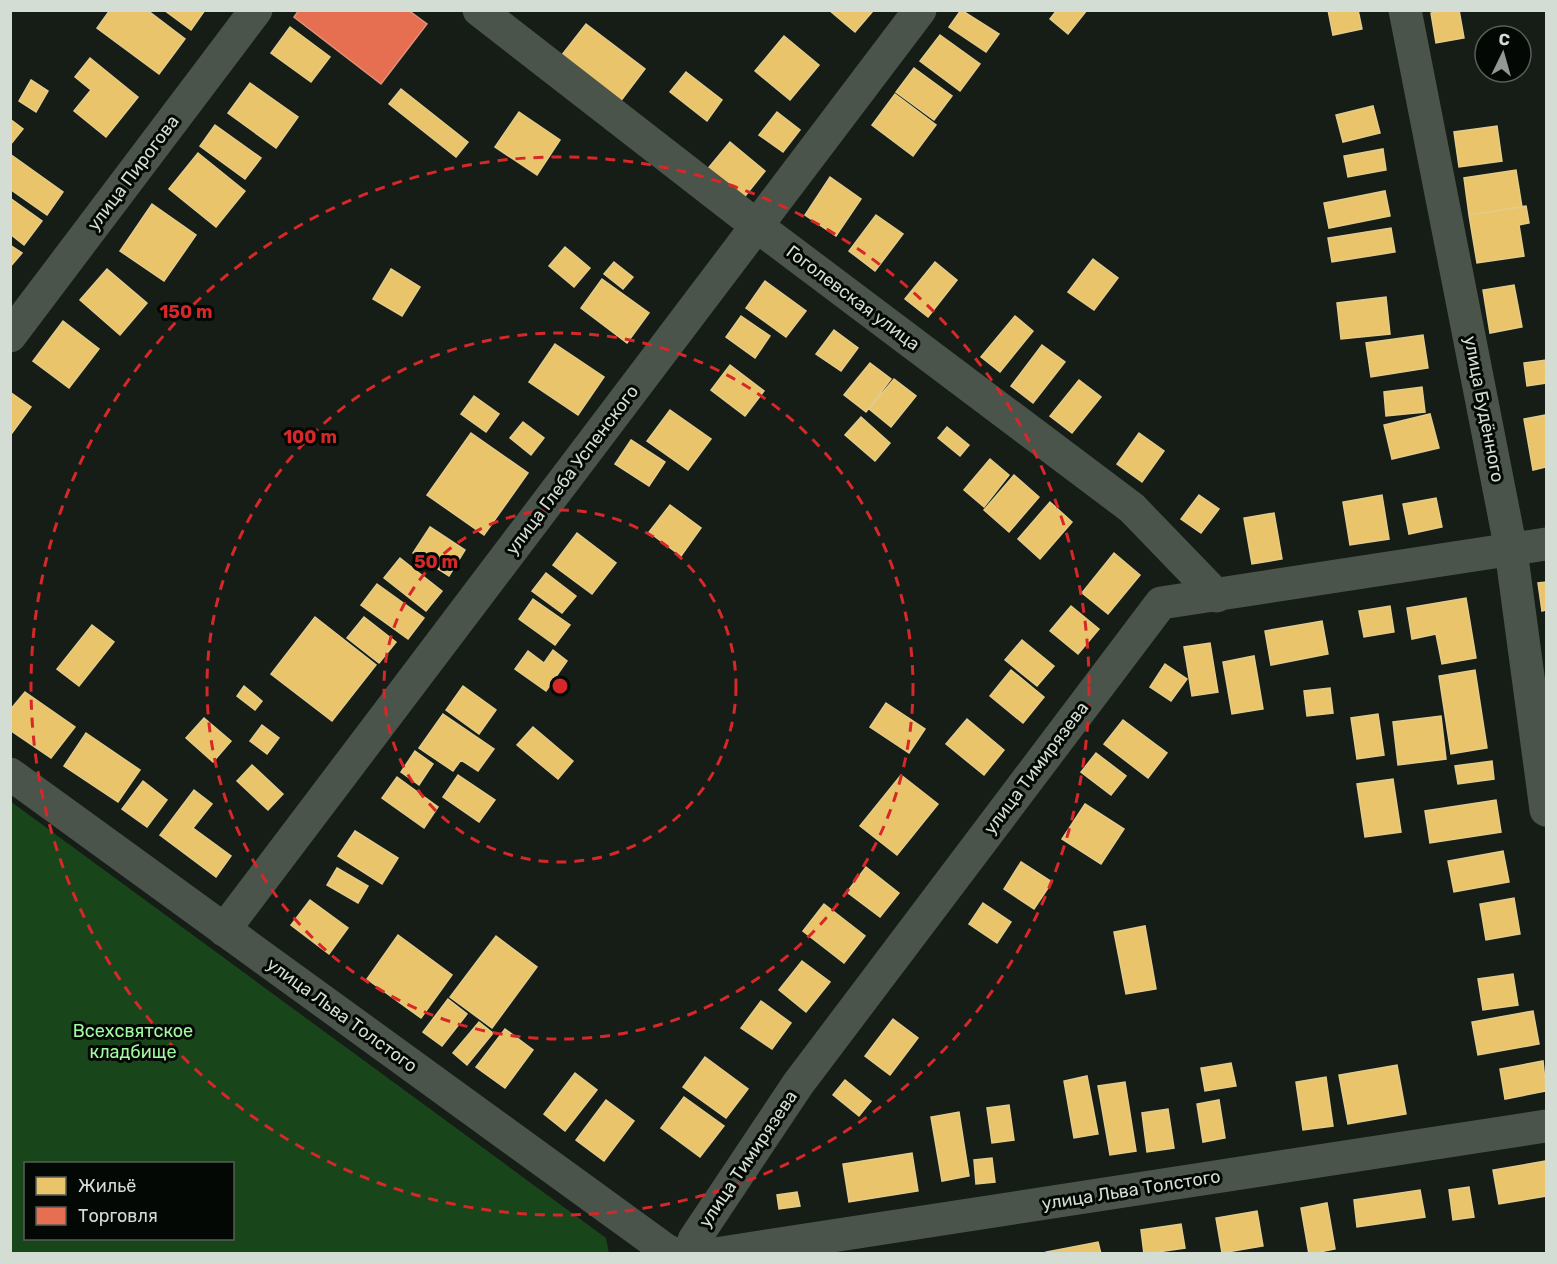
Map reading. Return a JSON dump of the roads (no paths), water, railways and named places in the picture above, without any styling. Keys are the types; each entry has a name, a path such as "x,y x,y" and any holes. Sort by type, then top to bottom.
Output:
{"street":[{"name":"улица Пирогова","path":"10,336 256,10"},
{"name":"Гоголевская улица","path":"479,10 1132,508 1217,596"},
{"name":"улица Глеба Успенского","path":"224,930 920,10"},
{"name":"улица Будённого","path":"1405,10 1511,550 1546,810"},
{"name":"улица Тимирязева","path":"673,1253 694,1240 798,1084 1161,603 1546,544"},
{"name":"улица Льва Толстого","path":"10,774 673,1253"},
{"name":"улица Льва Толстого","path":"715,1254 1546,1126"}],"park label":[{"name":"Всехсвятское кладбище","path":"133,1041"}]}
